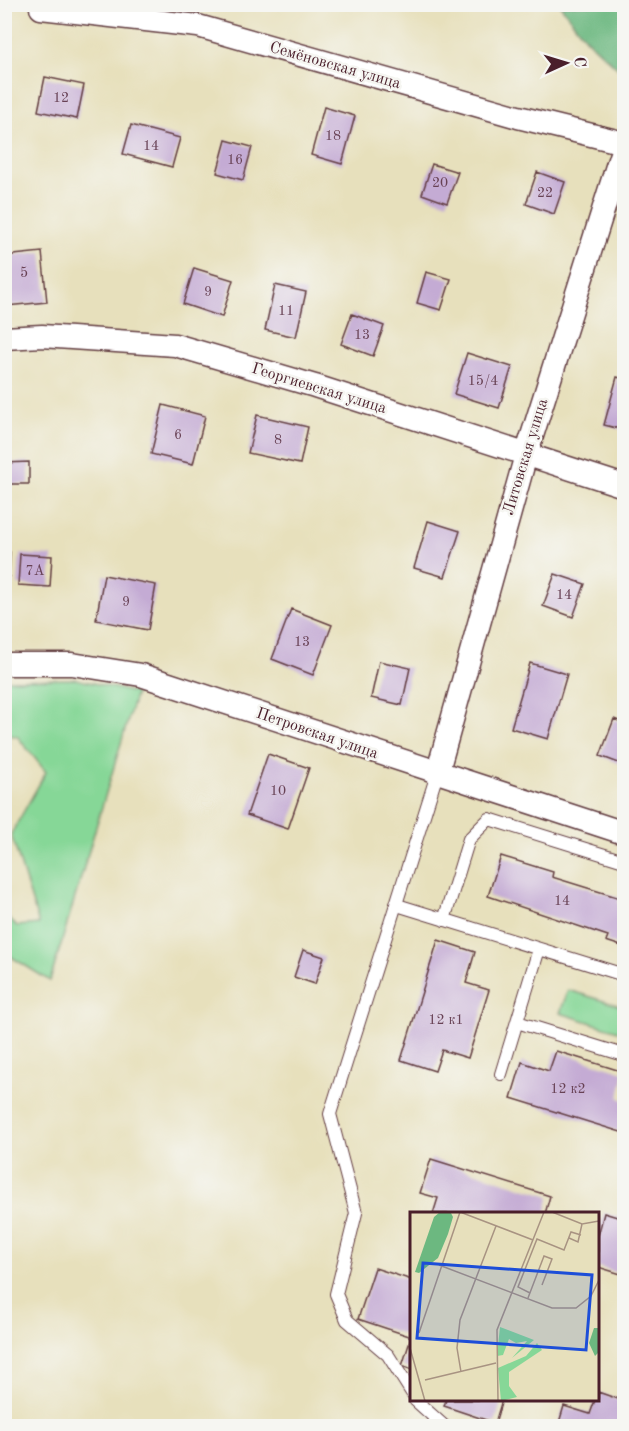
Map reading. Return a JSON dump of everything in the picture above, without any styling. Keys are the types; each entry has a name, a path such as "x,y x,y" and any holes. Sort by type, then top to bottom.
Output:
{"street":[{"name":"Семёновская улица","path":"41,8 198,26 518,117 624,143"},
{"name":"Литовская улица","path":"437,774 526,455 624,143"},
{"name":"Георгиевская улица","path":"4,338 42,336 175,345 315,386 624,486"},
{"name":"Петровская улица","path":"4,664 72,664 141,675 437,774 624,833"}],"lane":[{"path":"410,1391 388,1355 347,1320 336,1294 356,1213 330,1114 437,774"},
{"path":"444,920 469,839 489,819 624,861"},
{"path":"397,905 624,975"},
{"path":"501,1074 539,949"},
{"path":"517,1022 624,1055"},
{"path":"416,1401 444,1426"}],"green space":[{"path":"560,5 624,5 624,74 586,39"},
{"path":"76,679 136,693 50,981 5,953 5,916 17,926 39,924 11,834 46,772 17,736 5,735 5,680"},
{"path":"568,990 624,1007 624,1033 560,1013"}],"building":[{"path":"45,77 84,85 77,119 38,111"},
{"path":"324,107 355,116 342,164 311,155"},
{"path":"131,125 180,138 172,167 123,154"},
{"path":"226,140 252,147 243,180 217,173"},
{"path":"432,164 458,172 447,203 422,194"},
{"path":"537,172 565,182 554,214 526,204"},
{"path":"42,252 47,302 6,306 4,256"},
{"path":"194,268 233,280 222,317 183,304"},
{"path":"426,272 451,279 441,310 417,303"},
{"path":"275,285 306,292 296,337 265,330"},
{"path":"352,314 384,326 373,356 341,344"},
{"path":"467,353 512,367 499,408 454,394"},
{"path":"617,377 624,379 624,430 604,425"},
{"path":"163,405 205,416 193,464 151,454"},
{"path":"257,415 308,427 300,464 248,453"},
{"path":"29,462 29,484 4,484 4,463"},
{"path":"428,521 460,531 445,577 414,568"},
{"path":"4,552 10,552 9,578 4,578"},
{"path":"20,554 52,556 50,587 18,585"},
{"path":"555,574 585,584 573,617 543,606"},
{"path":"104,575 156,585 148,630 96,620"},
{"path":"291,609 332,625 313,675 272,659"},
{"path":"379,661 410,668 402,705 371,698"},
{"path":"530,663 567,674 548,739 511,728"},
{"path":"614,719 624,723 624,765 600,756"},
{"path":"268,754 309,768 288,829 247,815"},
{"path":"501,856 553,872 552,877 620,898 618,903 624,905 624,947 606,941 608,936 488,896"},
{"path":"438,940 475,952 466,983 489,990 468,1058 442,1050 435,1071 401,1060"},
{"path":"303,950 324,957 315,984 294,977"},
{"path":"556,1051 624,1072 619,1098 624,1100 624,1133 511,1098 522,1062 549,1071"},
{"path":"431,1159 550,1196 546,1212 434,1212 438,1198 420,1193"},
{"path":"604,1213 624,1219 624,1275 599,1267 599,1232"},
{"path":"375,1268 410,1279 410,1336 358,1319"},
{"path":"410,1341 410,1369 402,1366"},
{"path":"599,1392 624,1401 624,1426 558,1426 564,1406 590,1414 595,1401 599,1401"},
{"path":"446,1401 502,1401 495,1423 444,1406"}]}
